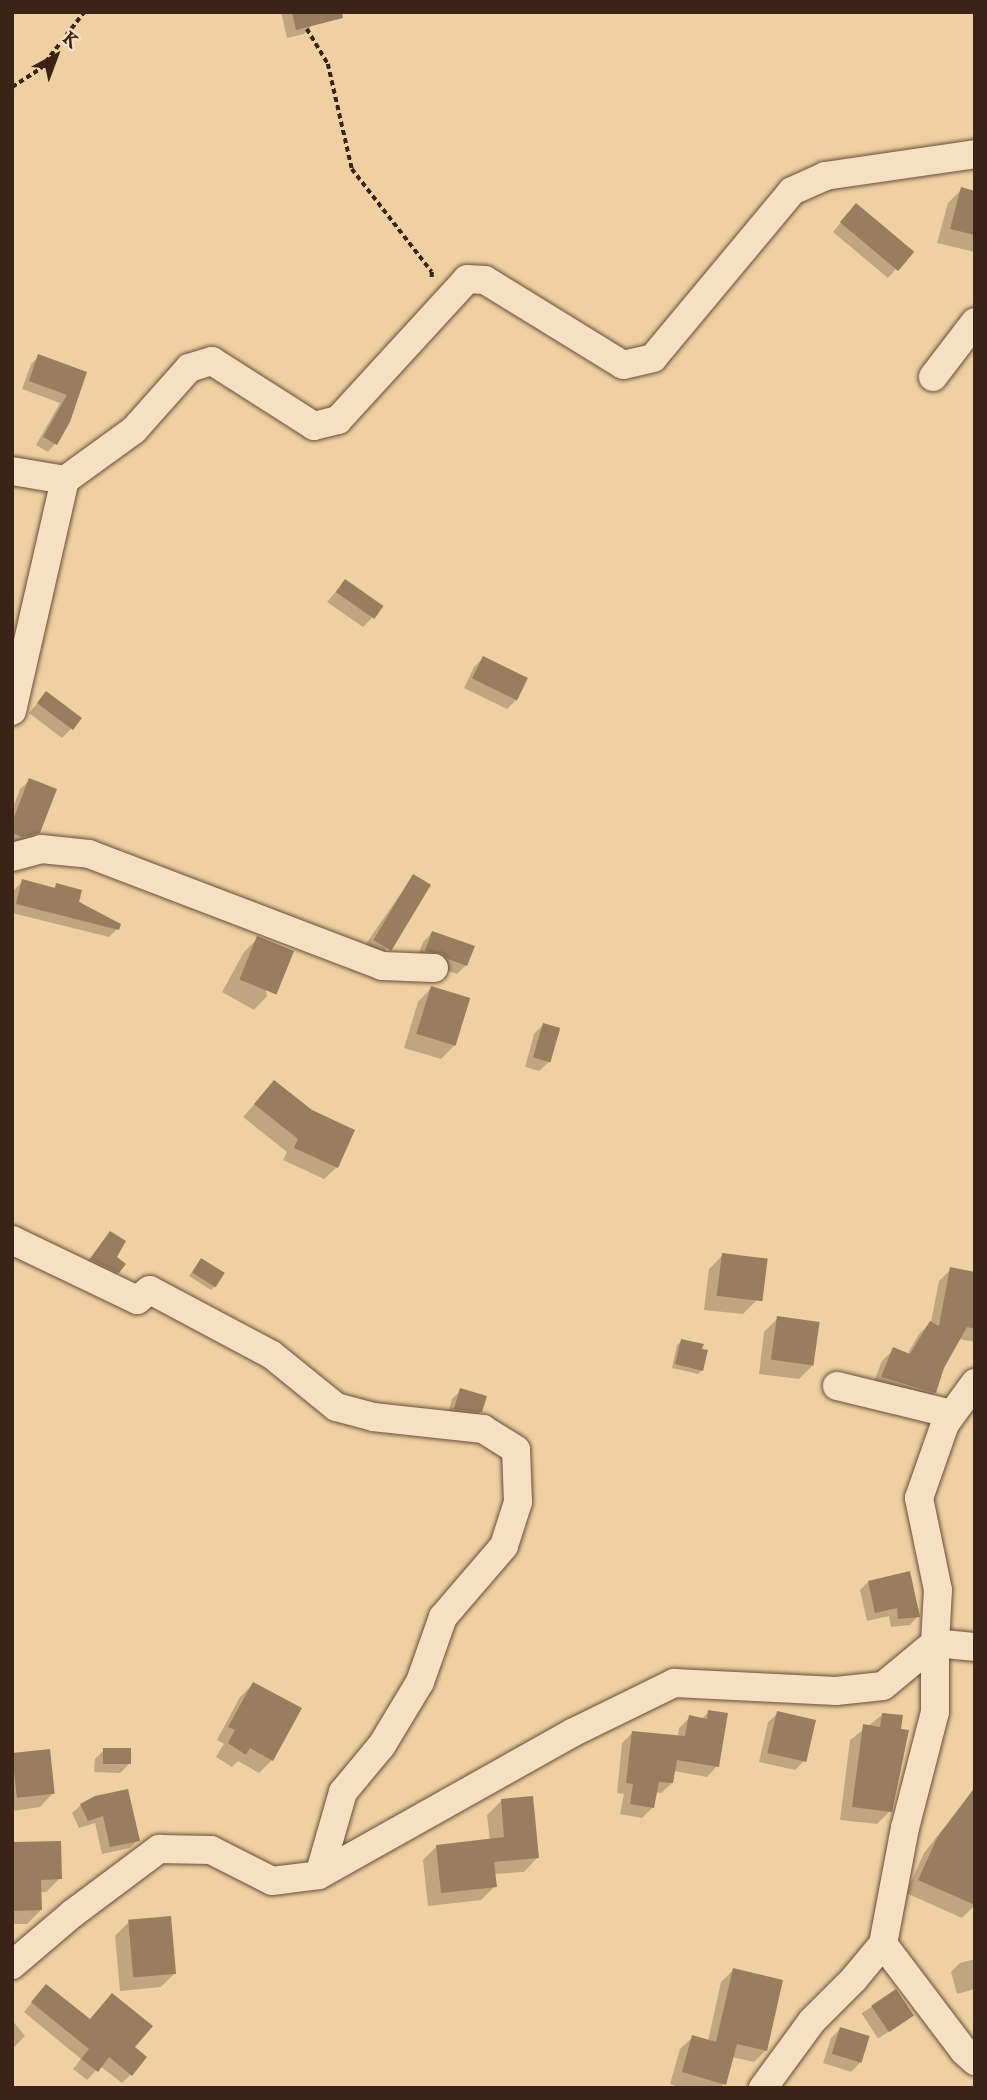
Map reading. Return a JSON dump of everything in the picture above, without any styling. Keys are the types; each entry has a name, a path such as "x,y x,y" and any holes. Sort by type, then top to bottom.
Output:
{"street":[{"path":"12,711 65,480 134,429 189,368 212,361 314,426 338,421 467,279 485,280 623,365 653,358 792,191 825,176 975,154"},
{"path":"933,377 975,322"},
{"path":"12,471 65,480"},
{"path":"12,857 41,849 89,854 382,966 434,968"},
{"path":"12,1240 137,1300 150,1290 272,1355 336,1407 373,1417 483,1429 516,1450 518,1502 505,1546 443,1617 420,1682 382,1745 343,1792 319,1875"},
{"path":"763,2088 812,2021 883,1944 905,1828 935,1712 938,1590 919,1498 945,1424 975,1383"},
{"path":"837,1386 953,1414"},
{"path":"12,1965 72,1914 159,1849 211,1850 272,1881 319,1875 572,1732 674,1683 836,1691 883,1686 935,1643 975,1647"},
{"path":"883,1944 964,2051 975,2061"}],"path":[{"path":"12,87 40,69 84,12"},
{"path":"307,29 328,64 352,169 432,272 432,283 441,309"}],"building":[{"path":"292,12 342,12 343,18 296,30"},
{"path":"961,187 975,191 975,235 950,229"},
{"path":"856,203 914,252 898,271 840,222"},
{"path":"38,354 87,372 70,422 57,445 43,437 67,395 29,381"},
{"path":"345,579 384,606 374,619 336,592"},
{"path":"483,656 528,678 517,700 472,678"},
{"path":"46,691 82,718 73,730 37,703"},
{"path":"29,778 57,789 40,833 22,837 12,833 12,823"},
{"path":"413,874 431,885 391,951 373,940"},
{"path":"22,879 55,888 56,883 82,890 79,902 121,924 119,930 16,904"},
{"path":"432,931 475,946 467,966 442,954 425,951"},
{"path":"257,936 294,951 276,995 239,980"},
{"path":"431,986 470,998 456,1046 416,1034"},
{"path":"543,1023 560,1028 550,1063 533,1058"},
{"path":"274,1080 312,1110 355,1130 338,1168 294,1148 298,1139 254,1104"},
{"path":"110,1231 126,1241 117,1257 126,1264 119,1273 90,1259"},
{"path":"722,1253 768,1259 762,1301 717,1296"},
{"path":"201,1258 225,1273 216,1287 192,1272"},
{"path":"950,1267 975,1272 975,1329 967,1327 944,1368 936,1393 881,1377 893,1347 910,1354 930,1321 939,1326"},
{"path":"777,1316 820,1322 813,1366 771,1360"},
{"path":"681,1339 704,1344 702,1349 708,1350 703,1371 675,1364"},
{"path":"460,1388 487,1396 482,1412 454,1409"},
{"path":"910,1571 920,1617 898,1619 897,1608 875,1613 868,1581"},
{"path":"253,1682 302,1708 273,1761 250,1748 246,1755 228,1743 235,1730 228,1727"},
{"path":"708,1710 728,1713 719,1767 677,1760 673,1783 659,1782 654,1808 630,1804 633,1784 626,1783 632,1731 685,1736 689,1715 707,1719"},
{"path":"777,1711 816,1720 806,1762 767,1753"},
{"path":"882,1713 903,1715 901,1729 909,1730 892,1812 852,1807 863,1724 880,1727"},
{"path":"103,1748 131,1748 131,1764 103,1764"},
{"path":"50,1749 55,1794 17,1798 12,1753"},
{"path":"975,1787 975,1905 918,1880 937,1838"},
{"path":"128,1789 140,1841 110,1847 103,1816 88,1821 80,1804 95,1796"},
{"path":"533,1796 539,1858 494,1862 497,1887 441,1893 436,1845 504,1837 501,1799"},
{"path":"61,1841 62,1879 41,1880 42,1910 12,1911 12,1842"},
{"path":"171,1916 176,1974 133,1978 128,1920"},
{"path":"733,1968 783,1980 767,2051 737,2044 726,2085 682,2072 692,2035 716,2042"},
{"path":"46,1984 90,2019 112,1993 153,2026 135,2047 147,2057 132,2076 109,2057 98,2072 81,2059 89,2049 31,2002"},
{"path":"896,1989 914,2016 889,2032 871,2006"},
{"path":"840,2027 870,2036 861,2063 832,2054"}]}
